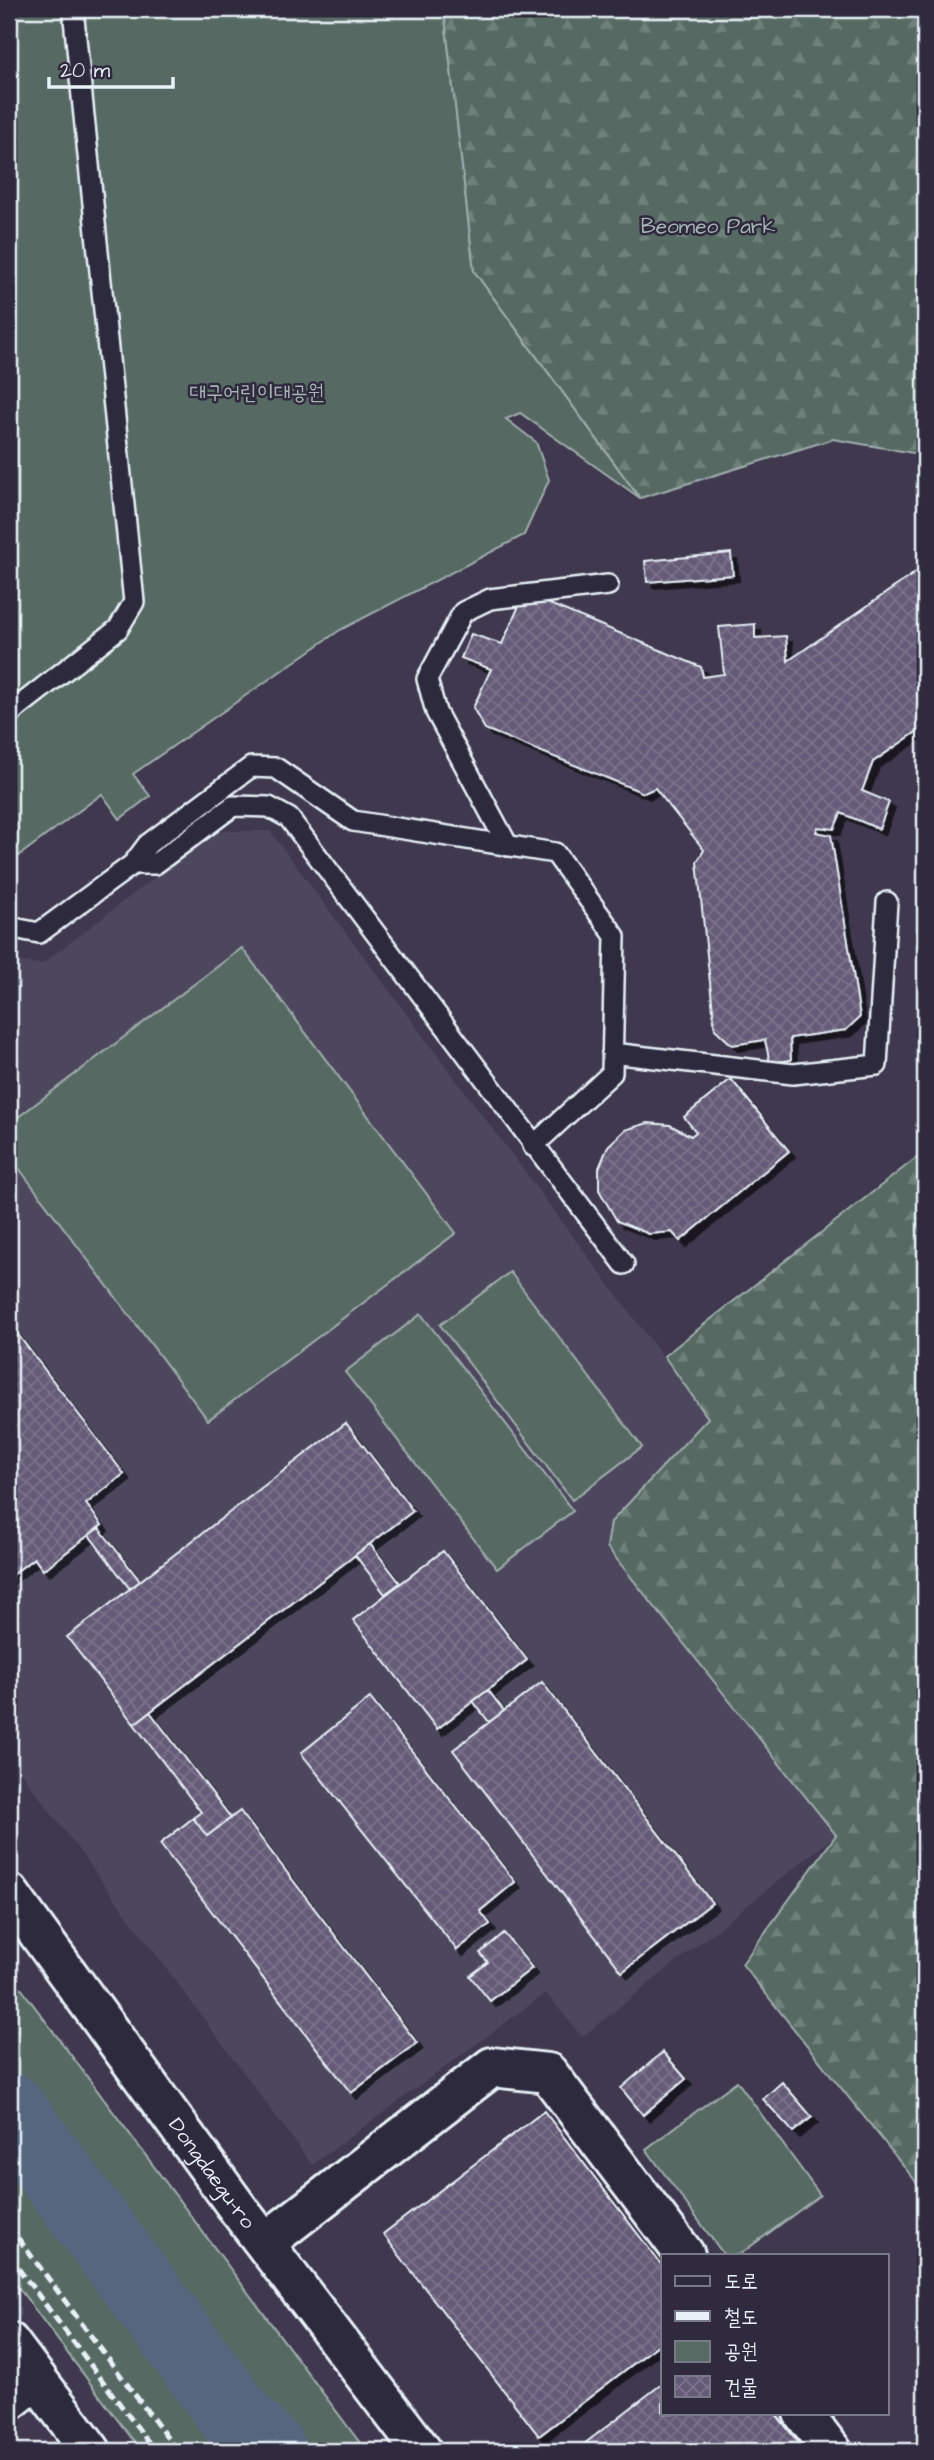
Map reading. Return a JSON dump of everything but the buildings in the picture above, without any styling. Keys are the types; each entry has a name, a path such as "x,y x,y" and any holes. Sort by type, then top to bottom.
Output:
{"main road":[{"name":"Dongdaegu-ro","path":"9,1893 239,2210 266,2242 422,2451"},
{"path":"266,2242 492,2067 548,2073 684,2254"},
{"path":"9,2342 23,2390 91,2451"},
{"path":"804,2414 832,2451"}],"lane":[{"path":"9,714 118,629 134,602 73,9"},
{"path":"508,846 436,712 427,679 463,612 490,599 608,585"},
{"path":"9,927 39,933 133,864 148,844 251,767 276,768 353,821 555,853 615,936 612,1073 533,1146"},
{"path":"133,864 155,864 233,806 270,807 289,818 624,1264"},
{"path":"612,1053 793,1074 877,1065 887,902"}],"shaded area":[{"path":"215,831 270,831 708,1417 611,1522 607,1547 836,1835 582,2037 546,1993 312,2165 9,1756 9,961 42,964"}],"green space":[{"name":"대구어린이대공원","path":"9,9 444,9 474,271 640,498 520,413 506,419 536,442 549,480 524,535 340,630 133,774 150,796 120,819 102,794 9,863"},
{"name":"Beomeo Park","path":"444,9 925,9 925,455 833,439 640,498 474,271"},
{"path":"242,948 456,1233 208,1420 9,1155 9,1124"},
{"path":"925,1151 925,2193 742,1964 836,1835 607,1547 611,1522 708,1418 664,1356"},
{"path":"510,1272 642,1447 572,1500 440,1325"},
{"path":"421,1314 573,1511 497,1569 345,1372"},
{"path":"9,1972 366,2451 141,2451 9,2275"},
{"path":"737,2081 820,2195 740,2254 723,2254 646,2149"}],"waterway":[{"path":"9,2110 241,2423 269,2451"}],"railway":[{"path":"9,2226 177,2451"},
{"path":"9,2256 155,2451"}]}
